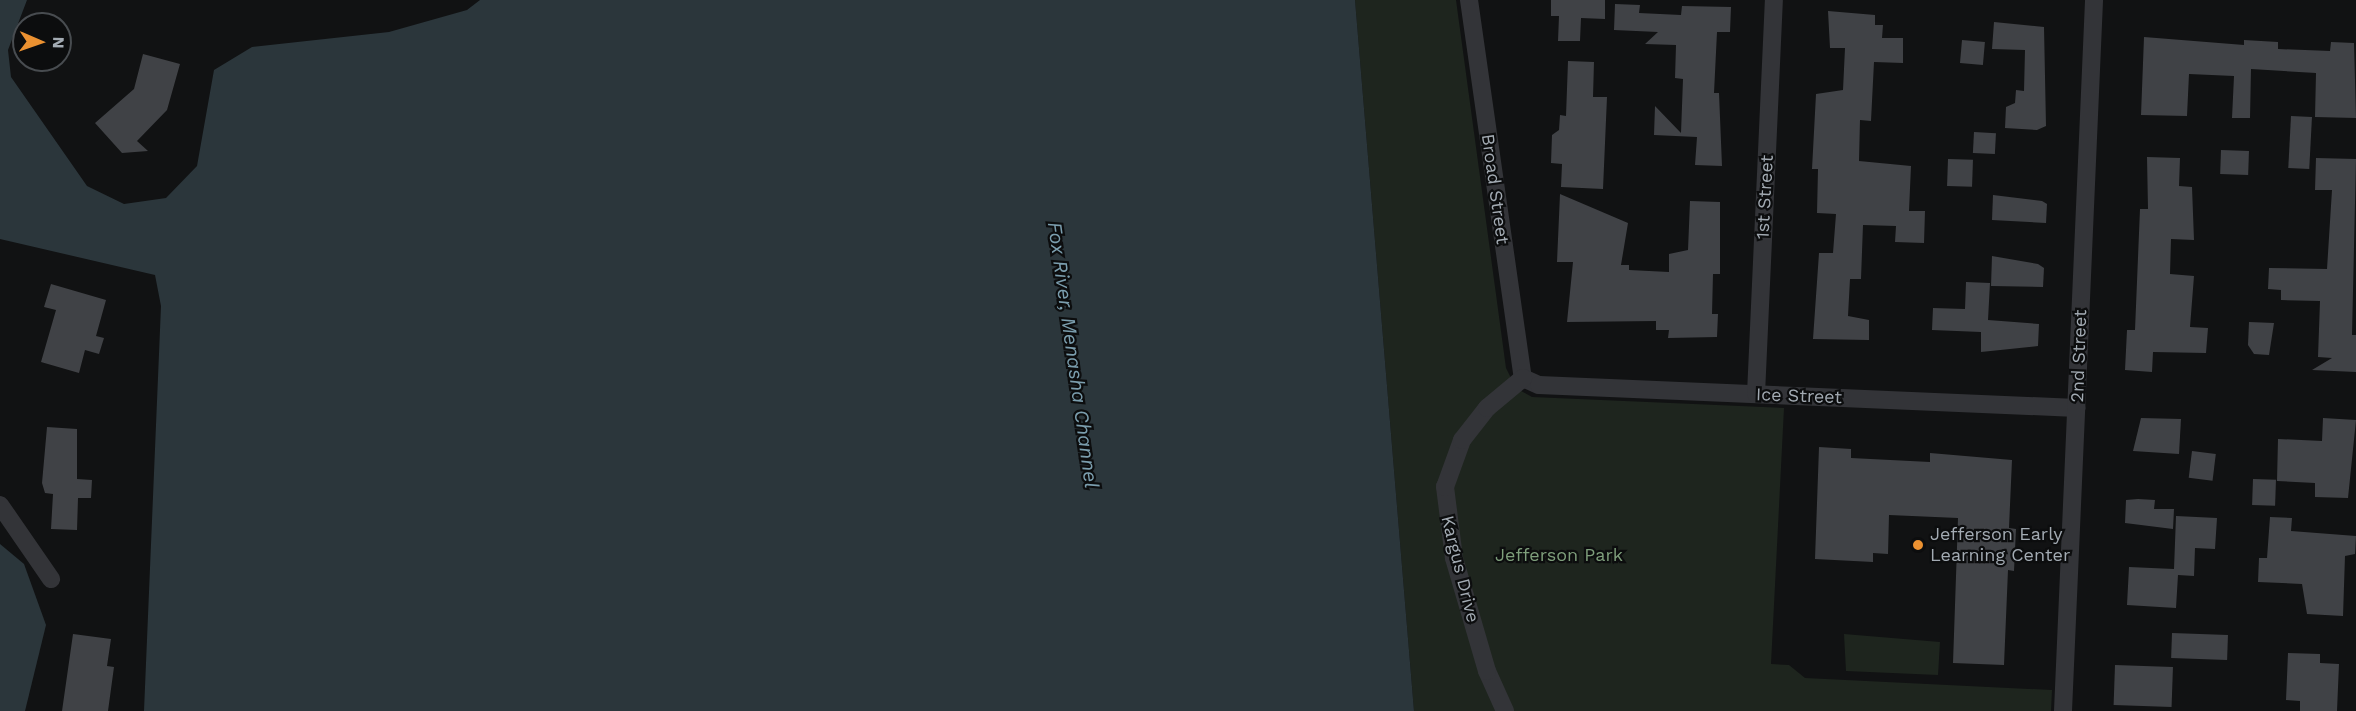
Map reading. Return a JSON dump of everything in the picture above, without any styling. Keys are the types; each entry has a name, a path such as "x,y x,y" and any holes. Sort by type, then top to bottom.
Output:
{"street":[{"name":"Broad Street","path":"1469,0 1523,378"},
{"name":"1st Street","path":"1756,394 1774,0"},
{"name":"2nd Street","path":"2063,711 2094,0"},
{"name":"Ice Street","path":"1523,378 1539,385 2077,408"},
{"name":"Kargus Drive","path":"1505,711 1487,671 1454,558 1445,488 1462,440 1487,408 1523,378"},
{"path":"0,505 51,579"}],"green space":[{"name":"Jefferson Park","path":"1355,0 1456,0 1506,368 1516,388 1532,397 1784,408 1771,664 1789,665 1805,678 2052,690 2051,711 1414,711"},
{"path":"1844,634 1940,642 1938,675 1846,671"}],"water":[{"name":"Fox River, Menasha Channel","path":"0,0 27,0 22,12 12,12 12,39 8,50 11,77 87,186 124,204 166,198 197,166 214,70 252,47 389,32 467,10 480,0 1355,0 1414,711 144,711 161,306 155,275 0,239"},
{"path":"0,544 24,564 46,625 25,711 0,711"}],"building":[{"path":"1551,0 1605,0 1605,19 1581,18 1580,41 1558,41 1559,16 1551,16"},
{"path":"1615,4 1640,5 1639,13 1681,15 1682,6 1731,7 1730,32 1717,32 1714,93 1719,93 1722,166 1695,165 1697,137 1654,135 1655,106 1681,133 1683,79 1675,78 1676,45 1645,44 1658,32 1614,30"},
{"path":"1828,11 1875,15 1875,25 1883,25 1882,38 1903,38 1903,63 1874,62 1871,121 1860,120 1859,161 1911,166 1909,211 1925,211 1924,243 1895,242 1896,226 1863,225 1861,279 1850,279 1848,316 1869,320 1869,340 1813,339 1819,253 1833,253 1836,214 1817,213 1818,169 1812,169 1816,94 1843,90 1845,48 1830,48"},
{"path":"1994,22 2044,27 2046,126 2037,130 2005,128 2006,107 2015,103 2016,90 2024,91 2025,50 1992,49"},
{"path":"2144,37 2244,45 2244,40 2278,42 2278,49 2330,51 2331,42 2354,43 2356,118 2315,117 2316,73 2251,69 2250,118 2232,118 2234,76 2189,74 2187,116 2141,115"},
{"path":"1962,40 1985,42 1983,65 1960,63"},
{"path":"143,54 180,64 167,110 137,141 148,151 122,153 95,123 134,89"},
{"path":"1568,61 1594,62 1593,97 1607,97 1603,189 1561,187 1562,164 1551,163 1552,135 1559,130 1560,115 1566,116"},
{"path":"2291,116 2312,117 2309,169 2288,168"},
{"path":"1974,132 1996,133 1995,154 1973,153"},
{"path":"2221,150 2249,151 2248,175 2220,174"},
{"path":"2147,157 2180,158 2179,186 2192,187 2194,240 2171,239 2170,274 2194,276 2190,327 2208,328 2206,353 2153,352 2152,372 2125,370 2127,330 2135,330 2140,209 2148,209"},
{"path":"2316,158 2356,159 2352,335 2356,335 2356,372 2312,370 2332,358 2318,357 2320,301 2281,300 2281,290 2268,289 2269,268 2327,269 2332,190 2315,190"},
{"path":"1948,159 1973,160 1972,187 1947,186"},
{"path":"1560,194 1628,223 1621,265 1629,265 1629,270 1669,272 1669,254 1688,250 1690,201 1720,202 1720,274 1713,274 1712,314 1718,314 1717,337 1668,338 1669,330 1656,330 1656,321 1567,322 1573,262 1557,262"},
{"path":"1993,195 2042,201 2047,204 2046,223 1992,220"},
{"path":"1992,256 2038,264 2044,268 2043,287 1991,286"},
{"path":"1966,282 1990,283 1988,320 2039,324 2038,346 1981,352 1981,332 1932,330 1933,308 1965,309"},
{"path":"51,284 106,300 96,336 104,338 99,354 85,350 79,373 41,362 56,310 44,307"},
{"path":"2249,322 2274,323 2269,355 2254,354 2248,345"},
{"path":"2141,418 2181,419 2179,454 2133,451"},
{"path":"2323,418 2356,420 2348,498 2315,497 2315,483 2277,481 2278,439 2322,441"},
{"path":"47,427 77,429 77,479 92,480 91,498 78,498 77,530 51,529 53,494 45,493 42,483"},
{"path":"1819,447 1851,449 1851,458 1930,462 1930,453 2012,460 2009,528 2016,529 2014,571 2008,570 2004,665 1953,663 1958,518 1889,515 1888,554 1873,553 1873,562 1815,559"},
{"path":"2192,451 2216,454 2213,481 2189,478"},
{"path":"2253,479 2276,480 2275,506 2252,505"},
{"path":"2126,500 2155,500 2154,509 2174,509 2173,529 2125,523"},
{"path":"2176,516 2217,518 2215,549 2195,548 2194,576 2178,575 2176,608 2127,605 2129,567 2174,569"},
{"path":"2270,517 2292,518 2291,531 2356,536 2355,554 2345,556 2343,616 2307,614 2302,584 2258,582 2259,558 2267,558"},
{"path":"2172,633 2228,635 2227,660 2171,658"},
{"path":"73,634 111,639 107,666 114,667 108,711 62,711"},
{"path":"2288,653 2320,654 2320,663 2339,664 2337,711 2300,711 2300,701 2286,700"},
{"path":"2115,665 2173,667 2172,707 2114,705"}],"place":[{"name":"Jefferson Early Learning Center","path":"1918,545"}]}
